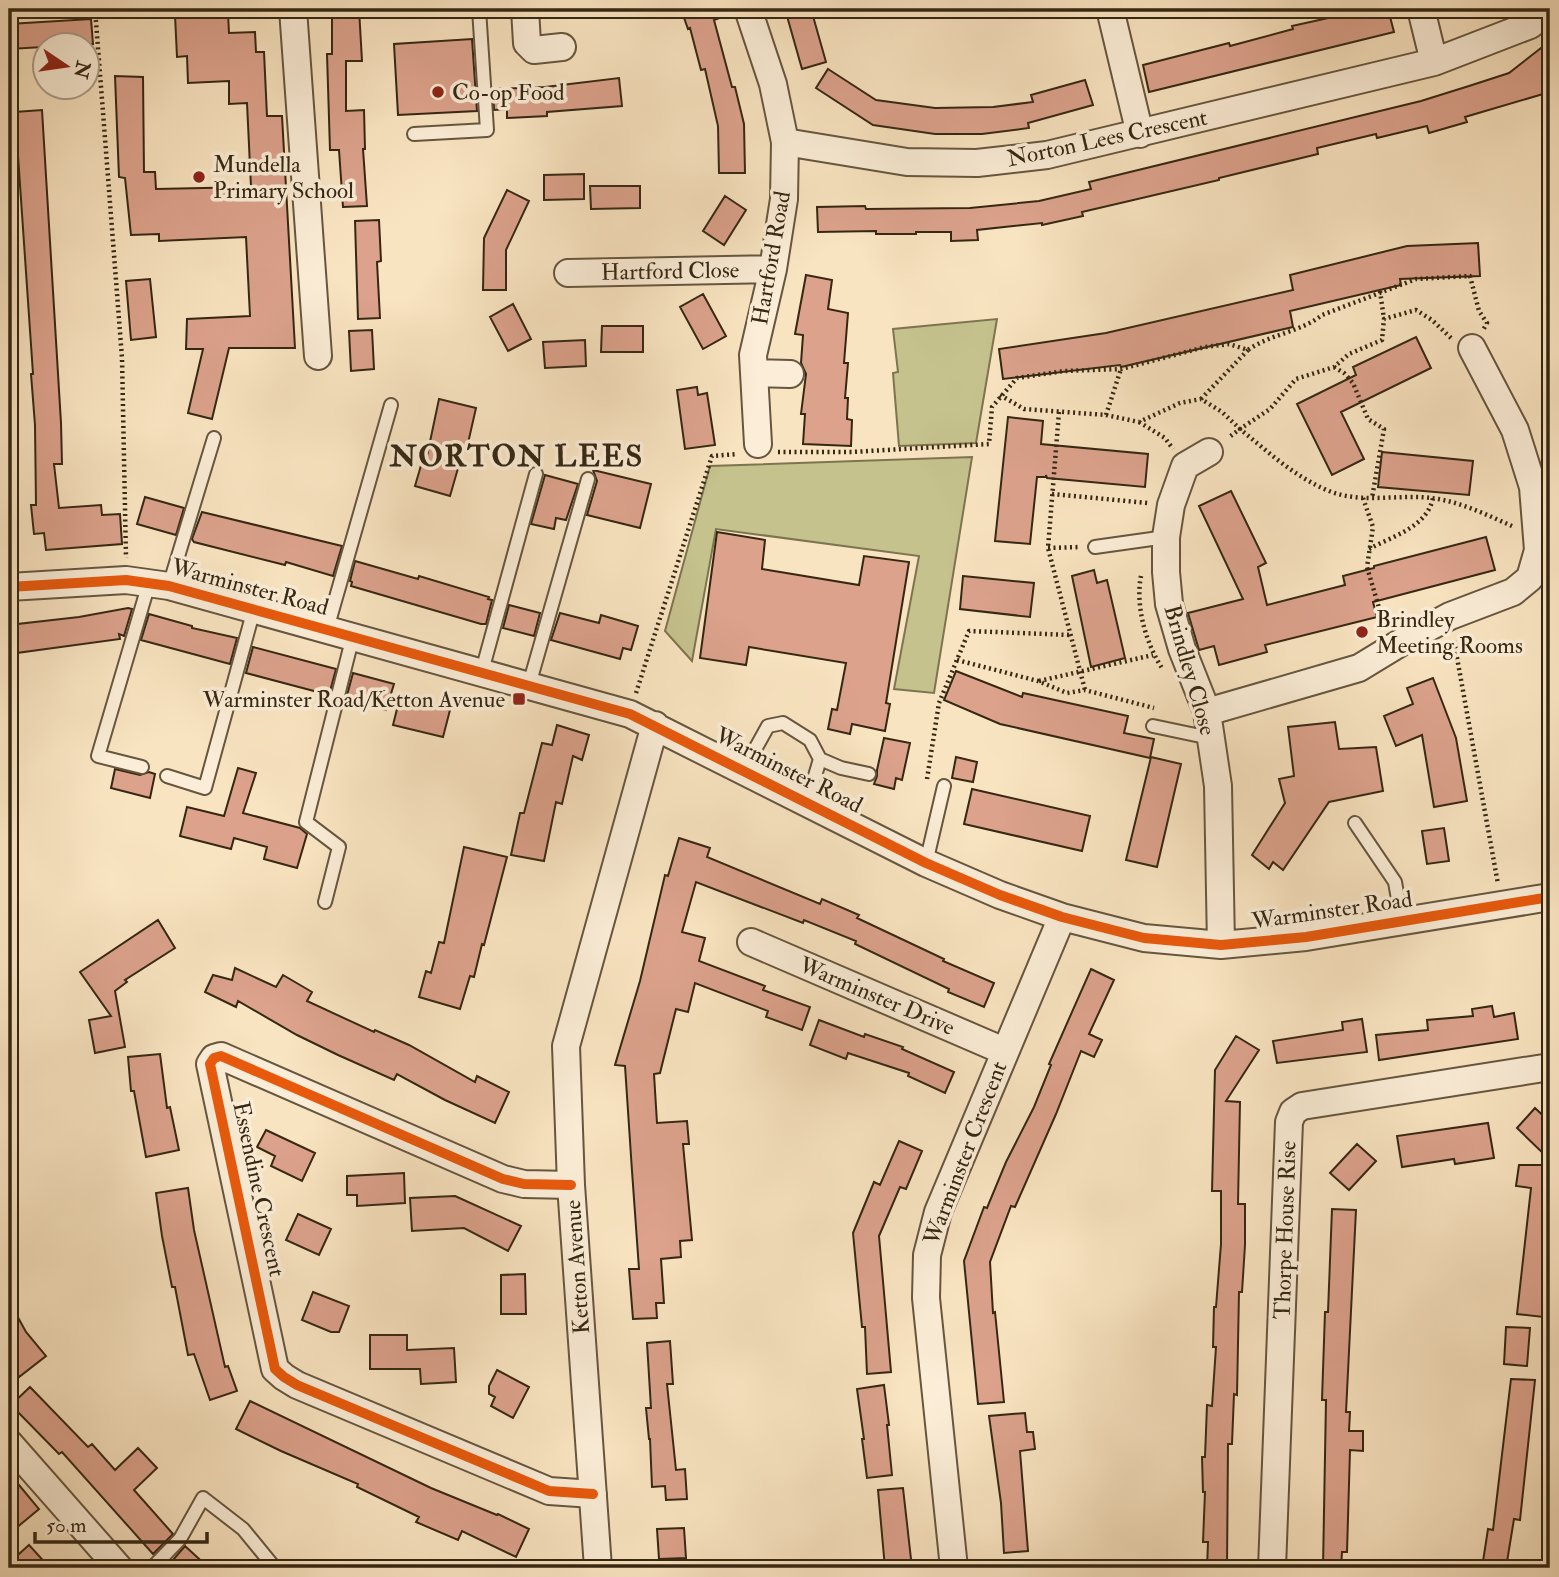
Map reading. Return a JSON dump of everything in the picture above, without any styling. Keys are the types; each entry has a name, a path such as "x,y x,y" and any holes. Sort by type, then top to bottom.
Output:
{"street":[{"path":"293,9 318,356"},
{"path":"525,9 527,43 534,50 562,47"},
{"path":"748,9 773,84 785,142"},
{"path":"1110,9 1140,134"},
{"path":"1421,9 1434,62"},
{"name":"Norton Lees Crescent","path":"785,142 907,162 977,163 1046,155 1434,62 1530,25 1550,9"},
{"name":"Hartford Road","path":"762,450 753,355 773,269 784,199 785,142"},
{"name":"Hartford Close","path":"568,273 773,269"},
{"path":"1209,725 1359,668 1450,616 1513,592 1530,578 1538,550 1533,486 1515,430 1472,348"},
{"path":"754,373 790,374"},
{"path":"1185,466 1209,452"},
{"name":"Brindley Close","path":"1185,466 1171,505 1166,537 1169,604 1209,725 1218,786 1221,945"},
{"name":"Warminster Road","path":"9,587 148,583 482,671 629,714 926,863 1000,895 1062,917 1143,938 1221,945 1306,937 1550,897"},
{"name":"Ketton Avenue","path":"598,1568 571,1185 566,1046 655,725"},
{"name":"Warminster Crescent","path":"954,1568 926,1298 927,1255 938,1212 1062,917"},
{"name":"Warminster Drive","path":"751,942 1004,1051"},
{"name":"Essendine Crescent","path":"571,1185 524,1184 503,1179 221,1056 210,1063 275,1368 297,1385 549,1491 593,1494"},
{"name":"Thorpe House Rise","path":"1272,1568 1289,1122 1293,1112 1302,1106 1550,1068"},
{"path":"9,1443 119,1568"}],"lane":[{"path":"414,134 487,130 479,9"},
{"path":"327,629 391,405"},
{"path":"142,767 98,756 148,583 214,438"},
{"path":"482,671 536,474"},
{"path":"529,685 589,479"},
{"path":"1095,547 1166,537"},
{"path":"167,776 205,788 254,609"},
{"path":"325,902 339,847 306,822 353,636"},
{"path":"743,771 768,726 783,723 810,740 820,759 841,768 869,774"},
{"path":"1153,726 1209,725"},
{"path":"807,803 820,759"},
{"path":"926,863 944,786"},
{"path":"1355,823 1395,882 1402,922"},
{"path":"152,1568 180,1539 203,1498 243,1529 275,1568"}],"path":[{"path":"95,9 122,358 148,583"},
{"path":"1139,422 1180,402 1200,398 1248,350 1273,336 1380,291 1416,279 1470,276 1479,311"},
{"path":"1240,429 1270,409 1296,379 1334,367 1349,354 1382,340 1384,319 1380,291"},
{"path":"1384,319 1416,310 1432,320 1447,336 1472,348"},
{"path":"629,714 712,456 762,450 852,452 989,444 992,407 1017,378 1064,371 1121,369 1205,347 1229,344 1248,350"},
{"path":"1334,367 1353,383 1368,419 1384,429 1372,498"},
{"path":"1105,415 1121,369"},
{"path":"1000,395 1024,409 1105,415 1139,422 1165,438 1185,466"},
{"path":"1200,398 1222,412 1297,475 1331,492 1363,498 1433,498 1471,509 1513,526 1513,516"},
{"path":"1059,412 1048,548 1085,691"},
{"path":"1052,494 1171,505"},
{"path":"1363,498 1373,527 1367,568 1383,624 1405,640"},
{"path":"1369,549 1419,523 1430,511 1433,498"},
{"path":"1048,548 1095,547"},
{"path":"1450,616 1502,905"},
{"path":"927,780 939,704 969,631 1071,635"},
{"path":"1038,681 1182,649"},
{"path":"957,660 1038,681 1067,693 1085,691 1158,709 1153,726"}],"shaded area":[{"path":"997,319 976,443 899,446 893,373 898,372 893,329"},
{"path":"972,457 934,693 894,689 919,556 716,529 692,661 665,631 710,466"}],"building":[{"path":"332,9 359,9 362,61 346,61 346,111 364,110 363,149 367,206 343,207 339,150 330,150 327,54 332,54"},
{"path":"681,9 733,9 733,13 714,20 744,124 745,173 719,173 718,126 705,69 701,70 690,28 688,29"},
{"path":"785,9 811,9 826,62 802,69"},
{"path":"1369,9 1388,9 1394,32 1149,92 1143,65 1229,43 1230,46 1293,29 1292,26"},
{"path":"228,13 229,33 255,32 256,52 264,52 267,116 282,116 295,348 229,348 212,419 188,413 203,349 186,349 187,319 250,316 246,237 159,241 159,234 131,235 125,178 119,177 115,76 143,77 144,172 155,172 156,189 251,187 247,103 229,104 229,81 188,83 187,56 177,57 175,15"},
{"path":"91,19 92,32 32,32 32,48 10,49 9,24"},
{"name":"Co-op Food","path":"472,39 477,111 398,115 394,44"},
{"path":"1550,41 1550,92 1465,117 1467,122 1429,133 1427,126 1377,138 1376,134 1317,148 1318,154 1082,212 1083,216 1042,225 977,230 978,240 951,241 951,232 818,232 817,207 970,208 1039,201 1091,189 1089,182 1421,101 1469,86 1509,73"},
{"path":"828,69 876,100 935,108 993,107 1033,102 1031,95 1085,80 1093,105 1028,123 1029,128 982,134 935,134 873,125 816,88"},
{"path":"619,78 622,106 547,112 547,116 507,118 507,109 494,110 493,89 545,87"},
{"path":"42,110 61,423 62,464 54,464 59,508 101,505 102,515 120,514 122,544 46,550 44,533 34,534 31,505 36,505 33,374 15,112"},
{"path":"584,174 584,199 544,200 544,175"},
{"path":"590,186 640,186 640,208 591,209"},
{"path":"507,190 529,201 506,250 506,290 483,290 484,238"},
{"path":"725,196 746,210 724,245 703,231"},
{"path":"379,220 381,261 377,262 380,318 358,319 355,221"},
{"path":"1478,243 1480,276 1400,279 1401,285 1290,311 1293,327 1121,367 1003,379 999,349 1106,333 1293,290 1290,275 1407,246"},
{"path":"806,275 832,280 828,309 848,313 844,363 848,363 845,398 848,398 847,419 852,420 851,446 803,444 805,414 801,414 806,374 801,363 803,335 795,334"},
{"path":"150,279 156,337 131,340 126,281"},
{"path":"703,294 726,336 703,349 680,307"},
{"path":"513,304 531,339 508,351 490,317"},
{"path":"602,326 643,326 643,352 601,352"},
{"path":"372,330 374,369 351,371 349,331"},
{"path":"1416,337 1431,368 1341,412 1364,459 1332,475 1297,404 1356,375 1353,367"},
{"path":"585,340 586,366 545,368 543,342"},
{"path":"697,387 698,395 707,393 715,445 685,449 677,390"},
{"path":"439,399 476,408 466,452 463,451 450,496 415,486 424,455 427,456"},
{"path":"1008,417 1043,421 1041,444 1148,454 1145,487 1047,478 1046,475 1037,477 1030,544 995,541"},
{"path":"1382,452 1473,461 1469,495 1378,487"},
{"path":"593,470 651,484 640,528 587,515 597,481"},
{"path":"545,475 578,484 566,520 556,518 554,529 531,524"},
{"path":"1231,491 1266,563 1258,567 1267,605 1345,585 1343,576 1374,566 1486,537 1495,570 1373,602 1377,617 1265,645 1267,652 1219,665 1214,646 1199,650 1188,613 1243,599 1199,506"},
{"path":"145,497 184,508 176,535 137,524"},
{"path":"202,512 342,546 333,576 286,562 285,565 194,542 192,539"},
{"path":"717,532 765,540 762,569 859,585 864,556 909,562 886,703 890,704 885,731 852,724 850,734 828,729 832,709 837,710 846,663 749,647 746,665 700,658"},
{"path":"355,561 418,579 419,576 489,597 488,599 492,600 486,624 351,586"},
{"path":"1094,570 1097,583 1107,580 1125,658 1091,667 1072,576"},
{"path":"963,576 1034,583 1030,617 960,609"},
{"path":"509,605 540,613 534,636 503,628"},
{"path":"132,609 124,636 119,634 120,639 9,654 9,625"},
{"path":"560,613 599,623 601,615 638,626 631,650 623,648 620,659 551,640"},
{"path":"149,614 192,628 237,638 230,664 141,640"},
{"path":"253,647 336,669 329,695 246,673"},
{"path":"956,671 1022,697 1023,693 1128,716 1124,733 1154,739 1150,758 1000,724 944,700"},
{"path":"353,673 394,684 386,710 346,699"},
{"path":"1433,678 1456,738 1467,801 1434,807 1422,735 1396,746 1384,716 1413,704 1407,688"},
{"path":"400,697 450,710 443,737 393,725"},
{"path":"1335,722 1339,749 1376,747 1383,791 1329,802 1283,870 1273,862 1269,869 1252,855 1285,803 1279,779 1294,776 1288,727"},
{"path":"557,725 589,735 582,760 573,756 562,804 556,802 544,861 511,855 520,813 524,813 542,743 552,745"},
{"path":"884,738 910,743 902,780 896,778 894,789 874,784"},
{"path":"956,757 977,762 973,782 952,778"},
{"path":"1151,757 1181,764 1157,867 1126,860"},
{"path":"238,768 256,773 243,813 300,828 307,834 297,868 264,859 267,847 234,838 231,849 180,836 187,807 224,816"},
{"path":"115,769 140,775 149,772 155,774 150,798 111,788"},
{"path":"972,789 1090,816 1082,851 964,824"},
{"path":"1444,828 1449,861 1427,864 1422,831"},
{"path":"679,838 710,848 707,857 820,904 822,899 859,915 857,918 994,983 984,1007 948,992 949,989 855,944 856,941 696,882 682,932 705,938 699,961 765,986 763,990 810,1007 802,1030 766,1017 768,1011 695,983 688,1012 676,1009 660,1073 654,1074 657,1123 687,1121 689,1144 683,1144 692,1240 680,1241 681,1257 661,1259 664,1303 656,1303 657,1318 633,1319 629,1269 639,1269 625,1066 615,1065 640,981 665,875 668,876"},
{"path":"464,847 507,857 484,945 482,944 474,977 470,976 460,1009 419,997 426,971 431,973 439,942 444,943"},
{"path":"158,920 175,948 125,980 127,982 115,991 125,1047 95,1053 89,1020 111,1016 80,972"},
{"path":"235,968 276,987 283,975 312,992 307,1001 409,1045 475,1082 477,1076 509,1092 495,1123 397,1074 394,1080 338,1055 238,1001 236,1007 205,992 213,975 232,980"},
{"path":"1091,969 1114,980 1089,1034 1102,1040 1094,1057 1081,1051 1015,1207 1011,1206 990,1262 1004,1402 978,1404 964,1261 984,1207 987,1208 1006,1162 1034,1107 1051,1065 1049,1064"},
{"path":"1492,1006 1494,1017 1514,1013 1518,1039 1379,1060 1376,1035 1428,1030 1427,1020 1473,1016 1472,1009"},
{"path":"1362,1019 1367,1052 1277,1063 1273,1041 1343,1030 1342,1022"},
{"path":"819,1020 864,1037 865,1034 903,1047 902,1049 954,1072 945,1093 908,1076 909,1073 848,1053 846,1059 810,1045"},
{"path":"1236,1036 1259,1050 1226,1101 1240,1102 1238,1204 1245,1204 1245,1245 1242,1292 1239,1292 1237,1395 1234,1394 1232,1444 1228,1444 1227,1568 1207,1568 1208,1542 1203,1542 1205,1492 1202,1457 1205,1457 1207,1405 1212,1406 1216,1347 1213,1347 1214,1307 1221,1244 1221,1191 1212,1191 1215,1070"},
{"path":"160,1054 167,1108 170,1107 179,1150 146,1157 134,1091 131,1091 128,1057"},
{"path":"1535,1108 1550,1122 1550,1160 1517,1128"},
{"path":"1488,1123 1494,1158 1455,1164 1454,1159 1402,1167 1397,1136"},
{"path":"266,1130 315,1153 302,1181 271,1166 275,1156 257,1147"},
{"path":"899,1141 922,1151 906,1189 900,1187 879,1236 891,1372 867,1374 865,1327 862,1327 853,1233 874,1182 880,1185"},
{"path":"1357,1144 1376,1161 1349,1190 1330,1173"},
{"path":"1519,1165 1550,1165 1550,1247 1543,1317 1517,1314 1531,1188 1516,1186"},
{"path":"404,1173 405,1203 357,1206 357,1195 347,1195 347,1176"},
{"path":"188,1188 194,1230 225,1367 228,1366 237,1391 210,1400 194,1354 188,1355 175,1287 172,1287 156,1193"},
{"path":"455,1196 521,1226 508,1251 464,1228 412,1231 410,1198"},
{"path":"1332,1209 1356,1210 1346,1412 1350,1412 1349,1431 1363,1431 1363,1451 1350,1450 1347,1552 1342,1552 1341,1568 1323,1568 1326,1400 1322,1400"},
{"path":"298,1214 331,1229 319,1255 286,1240"},
{"path":"525,1274 526,1314 501,1314 501,1275"},
{"path":"313,1292 349,1306 339,1332 331,1332 302,1320"},
{"path":"9,1301 26,1332 46,1356 19,1377 9,1365"},
{"path":"1506,1327 1530,1328 1527,1366 1504,1364"},
{"path":"370,1335 407,1335 407,1350 454,1348 456,1382 421,1384 420,1369 370,1369"},
{"path":"670,1341 673,1384 667,1384 676,1470 685,1469 687,1499 666,1500 665,1486 652,1487 646,1408 651,1408 647,1343"},
{"path":"497,1370 529,1387 513,1418 491,1406 495,1397 489,1394 489,1386"},
{"path":"1511,1379 1535,1380 1520,1520 1514,1519 1506,1568 1482,1568 1488,1529 1493,1530"},
{"path":"884,1385 892,1475 867,1478 857,1389"},
{"path":"30,1387 88,1447 92,1444 115,1470 138,1448 157,1468 134,1490 173,1534 153,1554 62,1452 59,1454 11,1405"},
{"path":"250,1401 431,1488 529,1529 516,1557 462,1531 458,1540 416,1522 419,1517 357,1487 358,1484 236,1429"},
{"path":"1025,1413 1027,1432 1033,1432 1035,1449 1020,1451 1028,1551 1004,1553 1001,1503 989,1416"},
{"path":"9,1473 39,1509 9,1534"},
{"path":"903,1488 912,1568 885,1568 878,1490"},
{"path":"684,1528 686,1558 659,1559 657,1529"},
{"path":"29,1545 50,1568 9,1568 9,1563"},
{"path":"185,1546 209,1568 166,1568"}],"cycle path":[{"path":"9,587 126,580 169,586 630,714 926,863 1000,895 1062,917 1144,938 1221,945 1306,937 1550,897"},
{"path":"571,1185 524,1184 503,1179 221,1056 214,1058 210,1064 275,1369 297,1385 549,1491 593,1494"}],"place":[{"name":"Co-op Food","path":"438,92"},
{"name":"Mundella Primary School","path":"199,177"},
{"name":"Brindley Meeting Rooms","path":"1362,632"},
{"name":"Warminster Road/Ketton Avenue","path":"519,699"}],"district":[{"name":"NORTON LEES","path":"517,456"}]}
